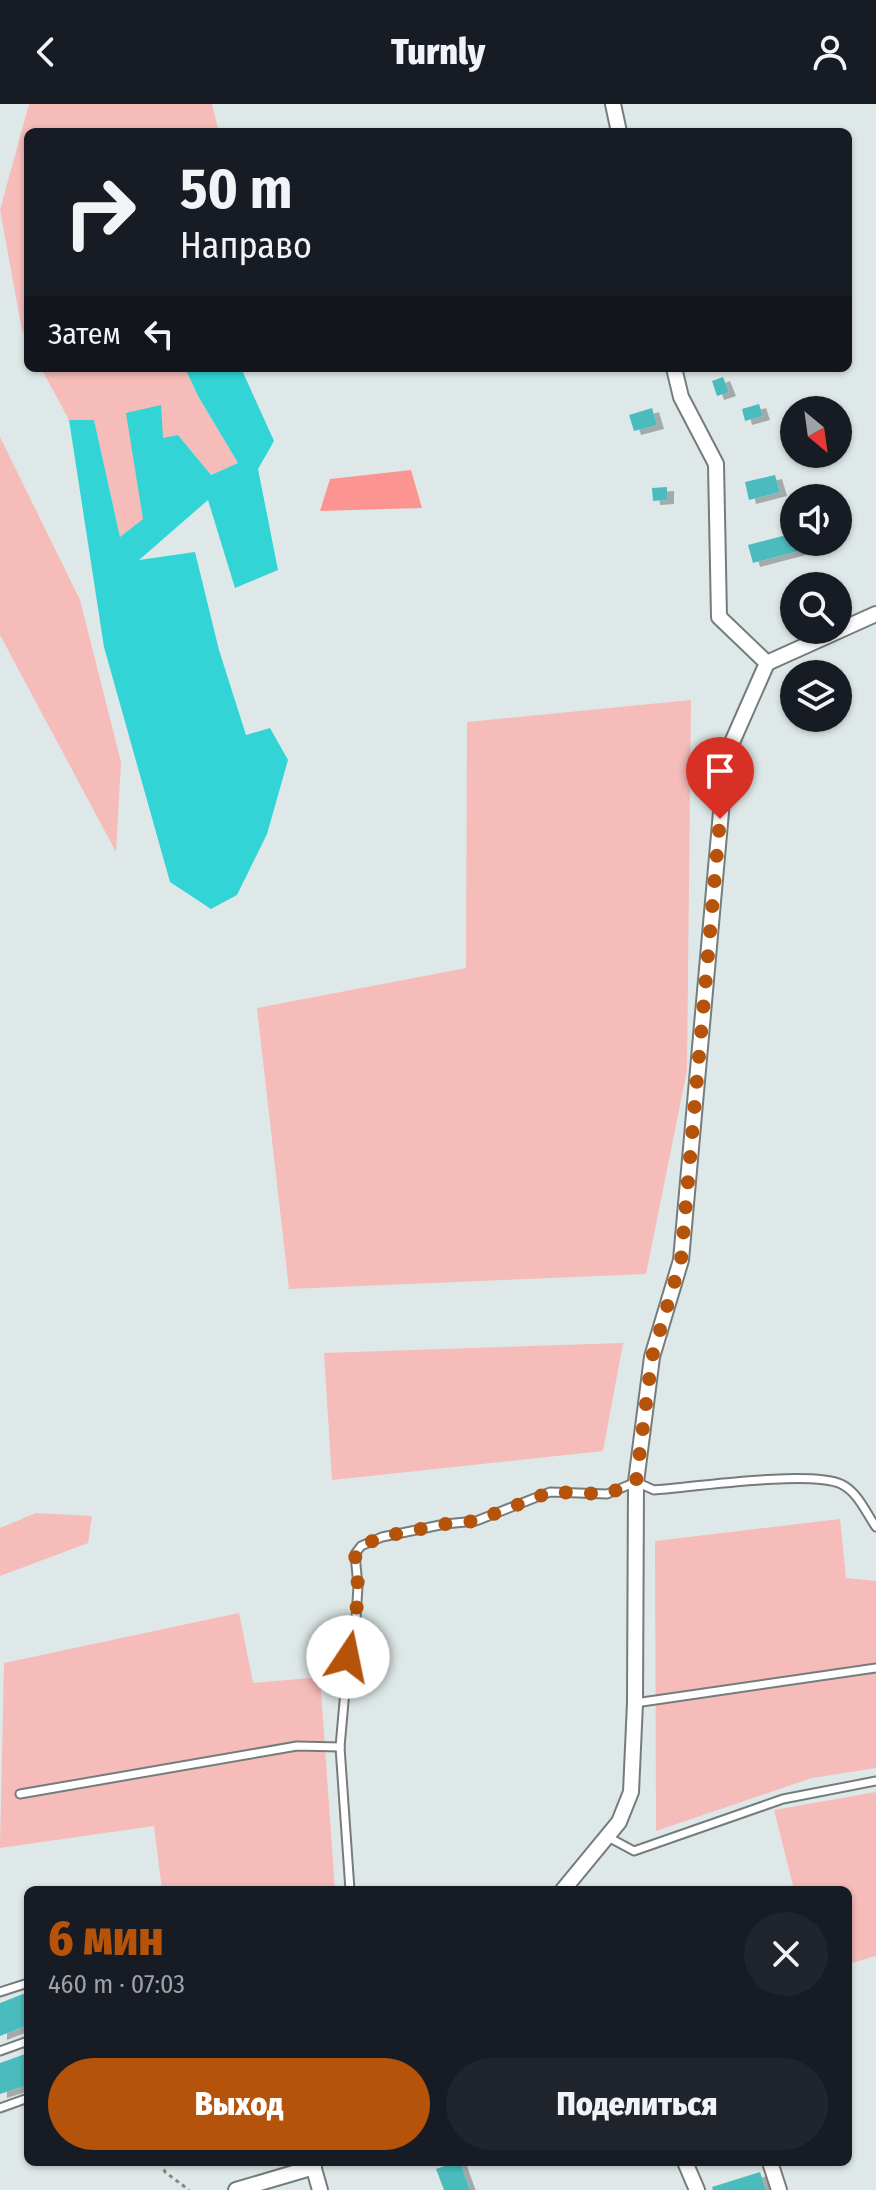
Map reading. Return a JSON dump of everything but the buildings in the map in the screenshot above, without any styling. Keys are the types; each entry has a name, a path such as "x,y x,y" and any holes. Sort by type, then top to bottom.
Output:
{"street":[{"path":"613,104 618,128"},
{"path":"675,372 681,397 716,464 719,617 767,663"},
{"path":"566,1886 619,1822 631,1792 635,1703 636,1482 652,1357 681,1260 726,756 767,663 876,614"},
{"path":"236,2190 310,2166"},
{"path":"313,2166 320,2190"},
{"path":"687,2166 697,2190"},
{"path":"771,2166 779,2190"}],"lane":[{"path":"350,1886 340,1747 348,1657 356,1618 358,1586 355,1554 361,1546 382,1537 476,1521 550,1492 607,1494 636,1482 654,1490 799,1479 840,1484 857,1499 876,1527"},
{"path":"635,1703 876,1668"},
{"path":"20,1794 297,1746 340,1747"},
{"path":"608,1837 634,1851 783,1799 876,1781"},
{"path":"0,1992 24,1984"},
{"path":"0,2051 24,2042"},
{"path":"0,2108 24,2099"}],"path":[{"path":"163,2166 165,2172 189,2190"}],"shaded area":[{"path":"29,104 212,104 218,128 24,128 24,334 0,210"},
{"path":"43,372 187,372 238,463 211,475 178,435 143,519 120,537 94,421 69,420"},
{"path":"0,437 80,600 121,762 116,852 0,635"},
{"path":"411,470 422,508 320,511 330,479"},
{"path":"691,700 687,1070 646,1274 289,1289 257,1008 466,968 467,722"},
{"path":"623,1343 603,1451 332,1480 324,1353"},
{"path":"36,1513 92,1516 88,1543 0,1576 0,1528"},
{"path":"840,1519 846,1578 876,1581 876,1768 812,1778 656,1831 655,1541"},
{"path":"239,1613 253,1683 320,1677 335,1886 162,1886 154,1826 0,1848 4,1663"},
{"path":"876,1792 876,1956 852,1963 852,1886 793,1886 774,1810"}],"water":[{"path":"187,372 243,372 274,441 258,469 278,570 235,588 208,500 139,560 195,552 219,650 246,735 270,728 288,760 267,834 237,895 211,909 170,882 104,647 69,420 94,420 120,537 143,519 126,413 161,405 163,438 178,435 211,475 238,463"}],"route":[{"path":"348,1657 356,1618 358,1586 355,1554 369,1541 445,1524 476,1521 550,1492 607,1494 636,1482 652,1357 681,1260 720,819"}]}
